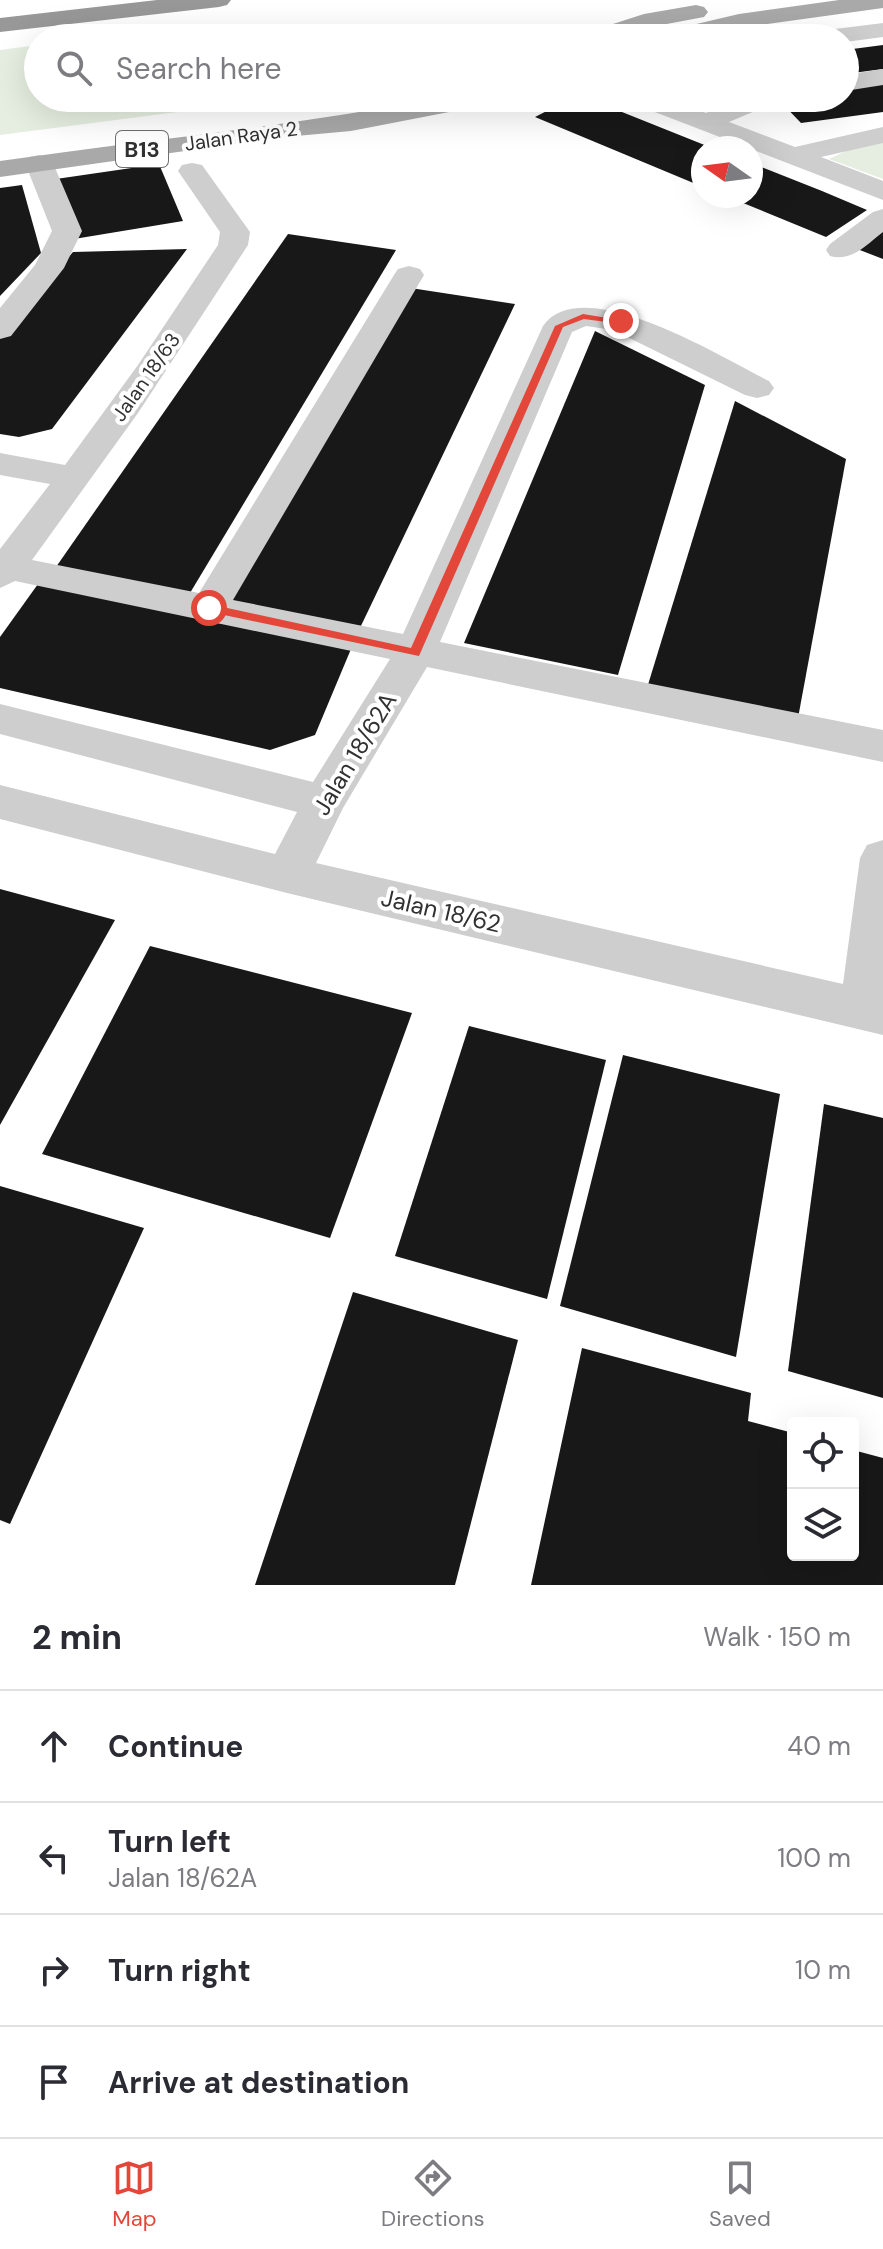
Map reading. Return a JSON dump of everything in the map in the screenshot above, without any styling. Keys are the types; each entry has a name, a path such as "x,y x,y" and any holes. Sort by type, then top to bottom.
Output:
{"highway":[{"path":"0,6 52,0"},
{"path":"0,25 219,0"}],"main road":[{"path":"637,24 763,0"},
{"path":"726,24 883,1"},
{"name":"Jalan Raya 2","path":"0,146 267,112"},
{"name":"Jalan Raya 2","path":"0,169 285,129 351,123 408,112"}],"street":[{"path":"859,33 883,30"},
{"path":"859,81 883,77"},
{"path":"678,112 883,191"},
{"path":"705,123 731,112"},
{"path":"792,156 883,135"},
{"path":"0,329 49,268 67,231 39,163"},
{"name":"Jalan 18/63","path":"3,571 75,478 174,340 233,245 235,232 192,171"},
{"path":"841,250 883,218"},
{"path":"209,608 409,275"},
{"name":"Jalan 18/62A","path":"287,875 324,802 415,653 559,326 583,316 621,321 757,388"},
{"path":"0,464 75,478"},
{"path":"3,571 209,608 415,653 883,746"},
{"path":"0,719 324,802"},
{"name":"Jalan 18/62","path":"0,802 287,875 873,1012"},
{"path":"873,1012 883,858"}],"shaded area":[{"path":"24,47 24,112 178,112 0,135 0,50"},
{"path":"883,142 883,179 829,159 859,145"}],"building":[{"path":"883,45 883,69 859,72 859,48"},
{"path":"883,81 883,112 801,123 790,112 859,112 859,85"},
{"path":"545,112 622,112 691,140 691,182 535,117"},
{"path":"159,164 183,221 74,239 56,179"},
{"path":"763,168 867,210 826,237 755,208 763,208"},
{"path":"22,185 41,253 0,296 0,188"},
{"path":"883,224 883,259 852,247"},
{"path":"288,234 396,250 190,593 56,567"},
{"path":"187,249 52,429 19,437 0,434 0,336 73,252"},
{"path":"404,287 515,304 359,630 223,603"},
{"path":"595,331 705,385 618,675 464,643"},
{"path":"735,401 846,459 798,718 647,688"},
{"path":"38,584 351,649 315,735 270,750 0,688 0,637"},
{"path":"0,889 115,920 0,1125"},
{"path":"150,946 412,1013 330,1238 42,1154"},
{"path":"469,1026 606,1060 547,1299 395,1256"},
{"path":"623,1055 780,1094 736,1357 560,1306"},
{"path":"824,1104 883,1118 883,1398 788,1371"},
{"path":"0,1186 144,1228 10,1524 0,1520"},
{"path":"353,1292 518,1340 455,1585 255,1585"},
{"path":"582,1348 751,1393 748,1421 787,1431 787,1561 859,1561 859,1452 883,1458 883,1585 531,1585"}],"route":[{"path":"209,608 415,653 559,326 583,316 621,321"}]}
